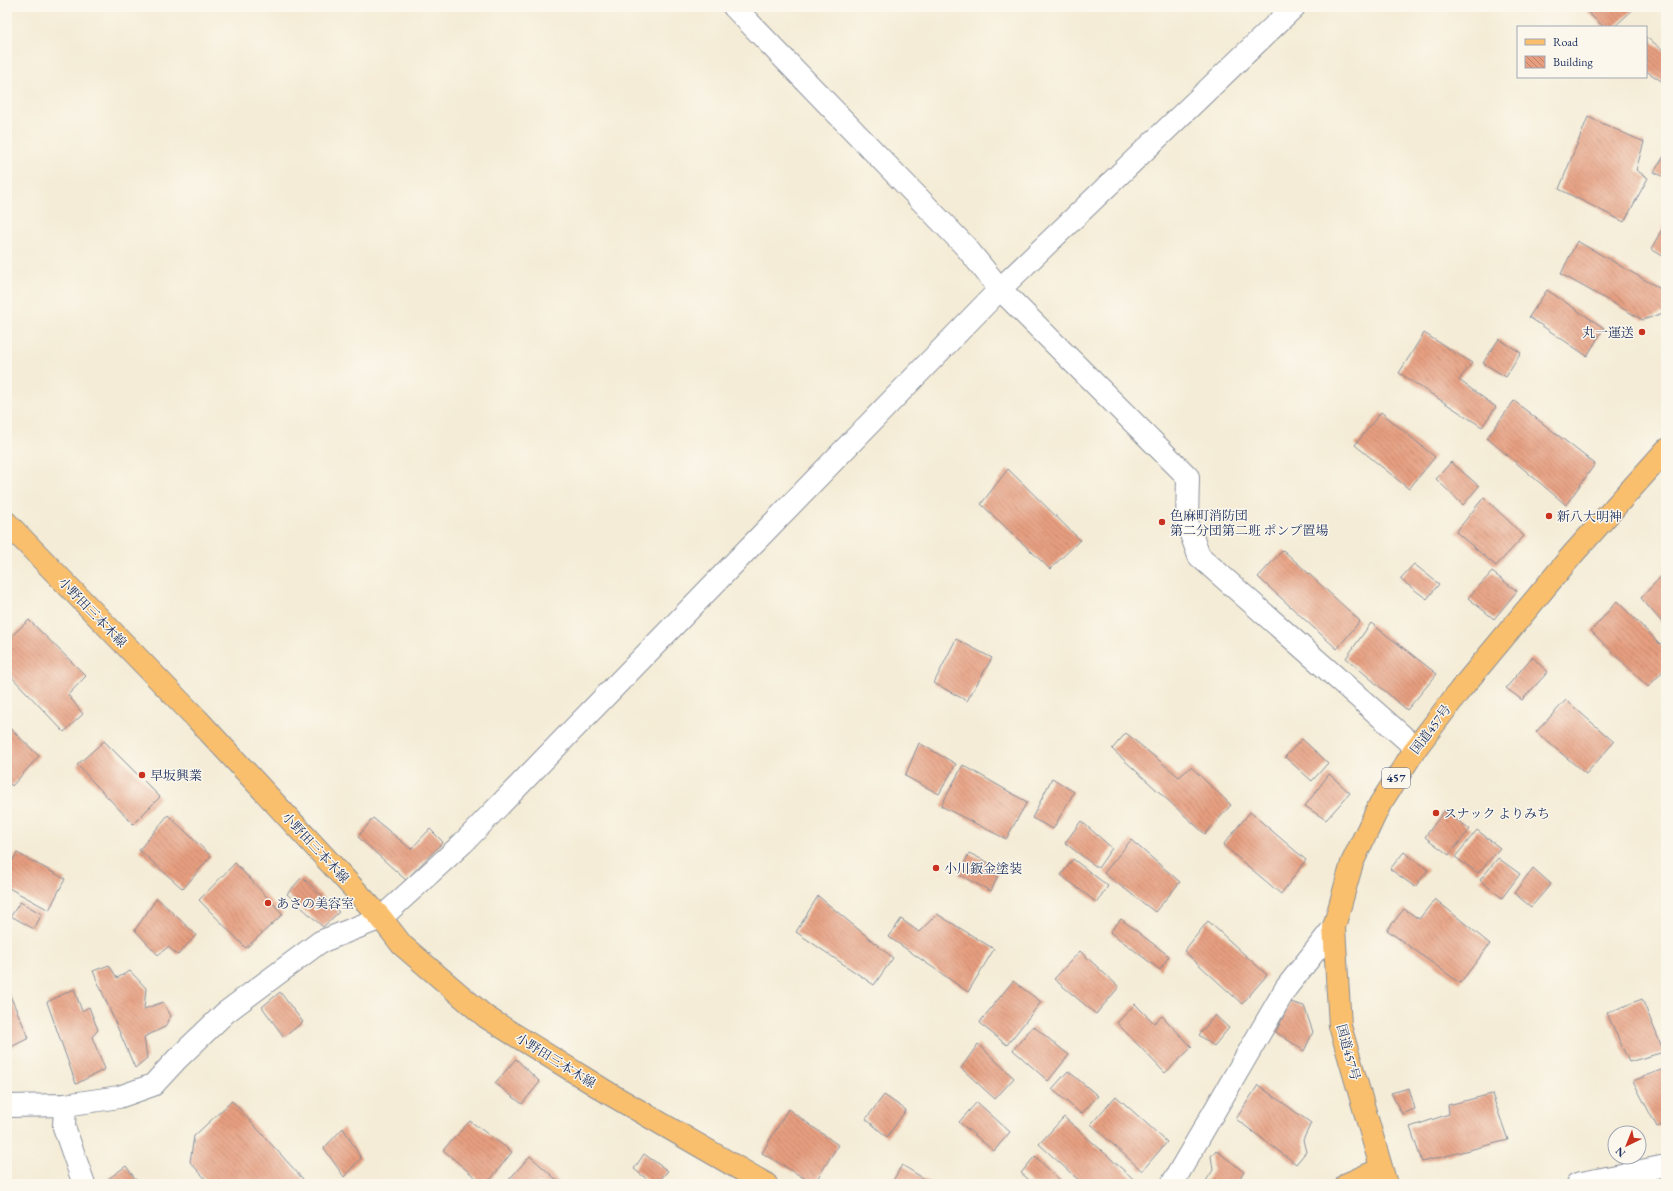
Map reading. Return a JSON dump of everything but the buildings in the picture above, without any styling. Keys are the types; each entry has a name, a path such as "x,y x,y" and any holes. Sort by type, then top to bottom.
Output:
{"main road":[{"name":"国道457号","path":"1384,1177 1340,1026 1334,927 1352,863 1380,804 1416,748 1460,690 1568,560 1666,450"},
{"name":"小野田三本木線","path":"7,523 198,720 381,918 402,945 486,1016 610,1094 766,1184"},
{"path":"1347,1184 1384,1177"}],"street":[{"path":"734,7 965,246 1000,289 1188,477 1187,523 1199,556 1416,748"},
{"path":"7,1106 65,1105 119,1097 153,1085 177,1059 225,1013 320,942 381,918 463,843 1000,289 1294,7"},
{"path":"1172,1184 1286,988 1334,927"},
{"path":"65,1105 64,1128 84,1184"},
{"path":"1577,1184 1666,1166"}],"place":[{"name":"丸一運送","path":"1642,332"},
{"name":"新八大明神","path":"1549,516"},
{"name":"色麻町消防団 第二分団第二班 ポンプ置場","path":"1162,522"},
{"name":"早坂興業","path":"142,775"},
{"name":"スナック よりみち","path":"1436,813"},
{"name":"小川鈑金塗装","path":"936,868"},
{"name":"あさの美容室","path":"268,903"}]}
